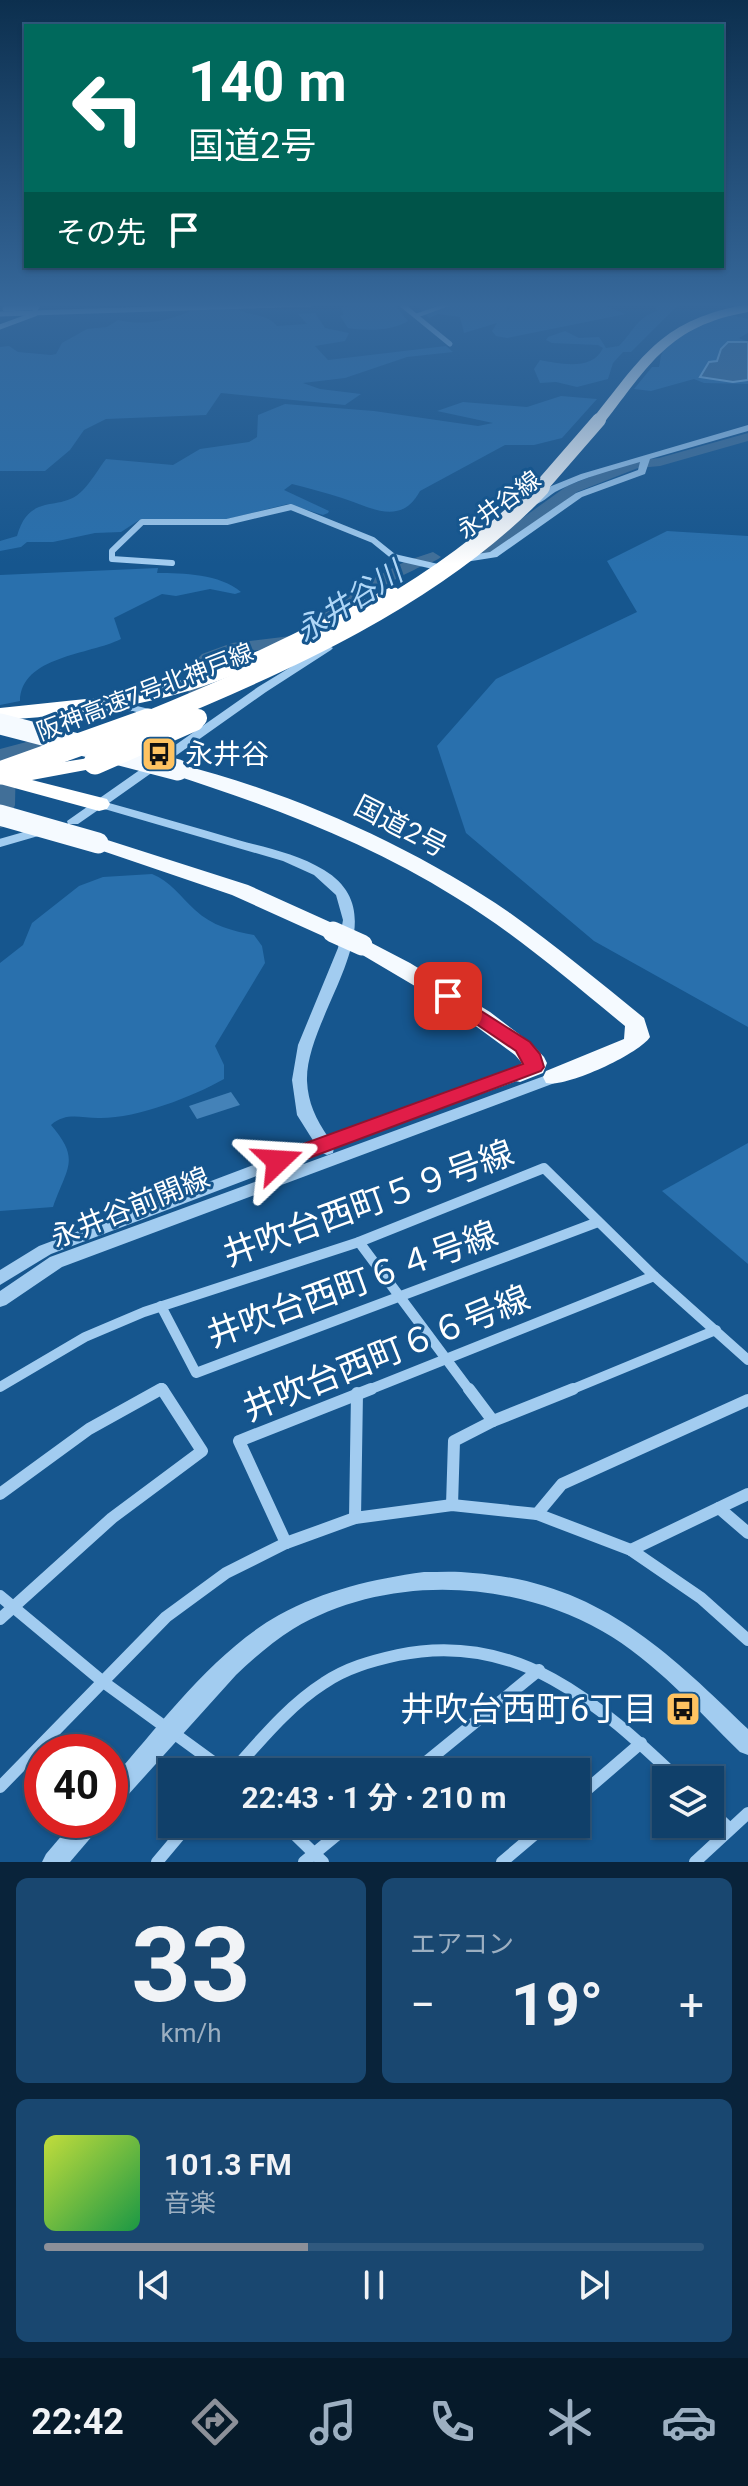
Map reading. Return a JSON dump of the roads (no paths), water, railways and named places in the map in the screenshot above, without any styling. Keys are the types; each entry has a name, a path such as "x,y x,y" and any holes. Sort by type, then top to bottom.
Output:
{"highway":[{"name":"阪神高速7号北神戸線","path":"0,762 93,732 209,688 397,594 461,556 512,516 557,470 617,391"},
{"path":"0,714 59,711 177,688 224,672 397,594"},
{"path":"0,777 66,770 132,748 291,670 397,594"},
{"name":"国道2号","path":"0,724 178,770 319,819 415,865 500,916 636,1023 638,1037 632,1044 566,1072"},
{"path":"0,777 99,804"},
{"path":"0,815 98,843 240,890 362,945 423,980 525,1064 550,1065 566,1072"}],"street":[{"name":"永井谷線","path":"73,821 196,729 370,621 447,569 552,489 584,476 748,428"},
{"path":"459,560 493,555 579,495 642,472 646,459"},
{"path":"172,563 122,561 112,559 112,551 142,522 227,522 291,507 373,540 378,550 447,569"},
{"path":"0,724 88,710 133,708 179,720 196,729"},
{"path":"99,804 288,858 313,868 330,880 344,897 349,911 342,953 303,1048 298,1086 311,1129 328,1151"},
{"path":"0,843 73,821"},
{"name":"永井谷前開線","path":"0,1300 56,1262 328,1151 525,1064"},
{"name":"永井谷前開線","path":"0,1278 45,1250 566,1072"},
{"name":"井吹台西町５９号線","path":"0,1387 85,1337 161,1306 359,1242 544,1168 654,1276 748,1360"},
{"name":"井吹台西町６４号線","path":"161,1306 196,1373 598,1222"},
{"path":"359,1242 403,1296 493,1421"},
{"name":"井吹台西町６６号線","path":"286,1543 239,1441 446,1356 654,1276"},
{"path":"452,1505 454,1441 493,1421 716,1330"},
{"path":"0,1494 89,1429 162,1388 202,1451 112,1518 0,1619"},
{"path":"355,1518 357,1393"},
{"path":"537,1514 562,1484 748,1400"},
{"path":"631,1550 748,1494"},
{"path":"0,1787 102,1681 178,1608 226,1573 286,1543 355,1518 452,1505 537,1514 631,1550 701,1598 748,1640"},
{"path":"719,1508 748,1533"},
{"path":"128,1778 247,1650 311,1608 397,1583 483,1582 547,1596 609,1623 652,1653 748,1744"},
{"path":"0,1596 102,1681 211,1758"},
{"path":"244,1758 290,1710 340,1673 412,1649 488,1651 539,1670 601,1707 665,1766"},
{"path":"431,1758 539,1670"},
{"path":"590,1787 641,1743"},
{"path":"695,1862 748,1813"},
{"path":"724,1823 730,1829"},
{"path":"54,1862 75,1838"},
{"path":"157,1862 177,1838"},
{"path":"296,1838 314,1859 336,1838"},
{"path":"502,1862 530,1838"}],"waterway":[{"name":"永井谷川","path":"472,555 482,555 572,489 636,464 660,462 748,437"},
{"name":"永井谷川","path":"197,701 199,667 209,657 232,648 285,644 297,640 366,590 411,564 433,557"},
{"name":"永井谷川","path":"0,822 6,797 7,753 64,738"}],"place":[{"name":"永井谷","path":"159,754"},
{"name":"井吹台西町6丁目","path":"683,1709"}]}
